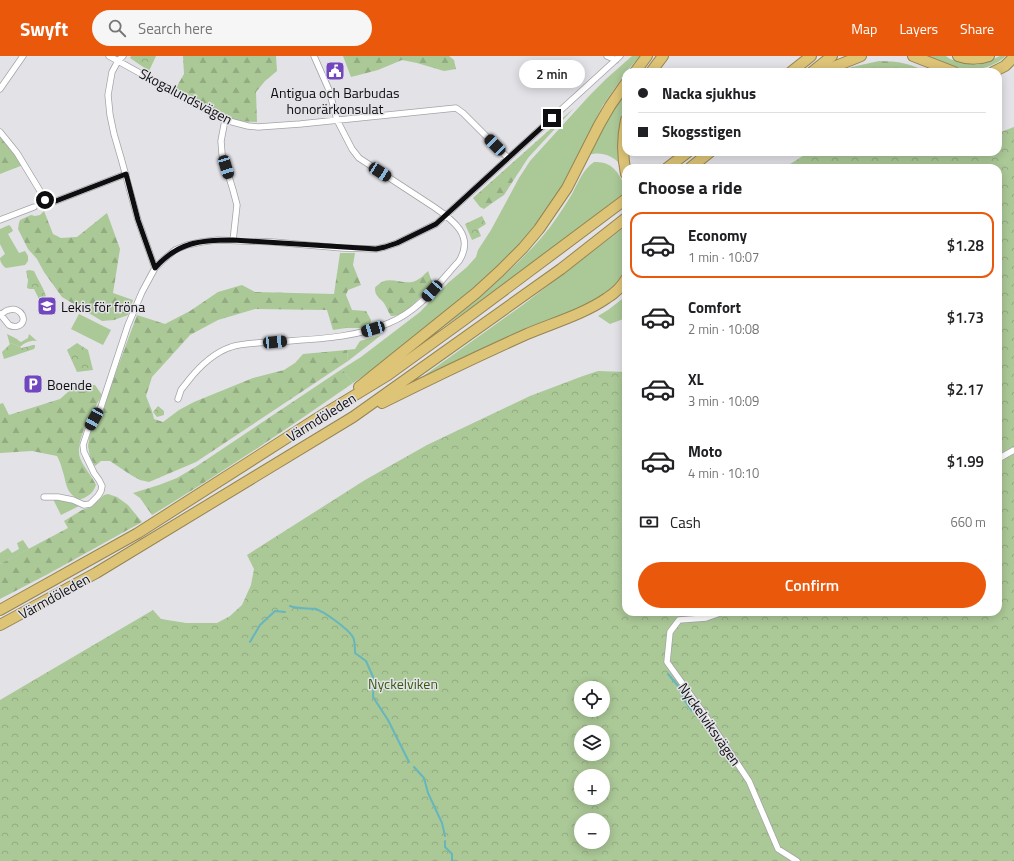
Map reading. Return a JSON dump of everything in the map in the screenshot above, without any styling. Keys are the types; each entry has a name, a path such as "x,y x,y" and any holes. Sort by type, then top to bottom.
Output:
{"highway":[{"path":"638,68 647,56"},
{"path":"654,68 663,56"},
{"path":"794,68 805,56"},
{"path":"795,68 811,56"},
{"path":"817,68 832,56"},
{"path":"833,68 861,56"},
{"path":"913,56 944,68"},
{"path":"958,56 975,60 989,56"},
{"path":"1001,68 1014,57"},
{"path":"324,414 476,293 523,248 539,229 567,188 599,125 622,89"},
{"path":"672,164 683,156"},
{"path":"695,164 705,156"},
{"name":"Värmdöleden","path":"0,610 138,533 324,414 388,375 622,202"},
{"name":"Värmdöleden","path":"0,625 96,573 353,417 561,269 622,221"},
{"path":"353,417 443,372 594,306 608,298 622,284"}],"street":[{"path":"0,89 23,56"},
{"name":"Skogalundsvägen","path":"109,56 225,120 258,127 456,108 463,113 508,158"},
{"path":"122,56 112,72 108,95 114,134 138,220 155,268"},
{"path":"178,399 180,391 195,372 210,358 230,347 356,334 391,323 408,313 423,301 463,255 464,243 462,233 458,226 446,215 359,158 352,149 337,120 329,90 314,56"},
{"path":"607,56 618,58"},
{"path":"44,497 58,496 84,505 90,504 95,500 101,491 102,486 84,452 83,445 88,430 101,407 128,325 139,298 155,268 175,250 188,245 217,240 376,249 397,243 436,224 618,58"},
{"path":"225,120 221,141 222,154 236,205 233,240"},
{"path":"0,132 17,153 48,204 126,174"},
{"path":"0,220 34,207"},
{"path":"1002,457 1014,450"},
{"name":"Nyckelviksvägen","path":"712,616 706,618 679,620 670,632 667,662 749,781 778,850 797,861"}],"green space":[{"path":"131,56 156,56 149,71 130,58"},
{"path":"183,56 276,56 277,71 265,81 256,92 257,122 237,121 221,114 176,88 184,74"},
{"path":"343,56 449,56 454,60 456,69 444,71 402,60 378,70 351,77"},
{"path":"632,56 640,56 630,68 622,68 622,78 603,105 562,186 545,213 518,246 502,263 466,295 383,362 353,383 342,369 361,357 420,312 448,283 467,267 476,257 478,250 530,161 606,79"},
{"path":"929,56 946,56 962,63 977,65 1000,56 1006,56 996,63 982,68 954,67"},
{"path":"879,61 904,64 918,68 850,68"},
{"path":"622,96 620,164 610,156 597,153 588,155 602,128"},
{"path":"574,108 528,158 504,195 484,209 480,207 473,198"},
{"name":"Nyckelviken","path":"1014,127 1014,861 0,861 0,700 153,610 161,619 186,623 217,623 230,616 242,605 251,585 254,569 247,555 365,480 427,445 530,396 598,371 622,372 622,616 1002,616 1002,164 790,164 803,156 1002,156 1002,132"},
{"path":"0,136 23,165 0,174"},
{"path":"594,162 600,162 612,167 619,175 622,182 622,196 502,286 425,339 486,291 529,251 554,222 584,172"},
{"path":"44,211 53,234 61,238 77,237 107,213 120,249 113,293 133,300 128,315 114,320 102,321 62,297 44,272 37,259 28,249 18,229 20,220 31,215 40,215"},
{"path":"482,216 486,224 478,229 481,236 472,240 465,224"},
{"path":"9,225 13,231 8,234 19,253 25,251 28,256 28,261 25,265 6,268 0,259 5,254 0,244 0,229"},
{"path":"622,229 622,275 608,291 596,300 422,377 524,304"},
{"path":"340,253 355,253 353,265 361,285 348,290 346,295 352,310 366,311 371,320 370,326 367,328 346,328 333,330 327,310 255,309 218,320 190,335 152,377 146,396 154,419 163,422 179,410 194,402 253,378 284,370 295,363 303,354 347,350 348,361 196,462 149,482 140,480 110,461 101,461 95,466 90,457 88,446 90,433 103,412 109,391 137,315 165,324 190,311 218,292 242,285 255,292 334,294"},
{"path":"26,271 34,271 46,296 43,299 39,299 34,289 27,288 28,280"},
{"path":"428,271 434,283 408,309 396,316 391,316 384,303 378,297 375,289 376,287 383,282 390,280 412,282 419,279"},
{"path":"622,299 622,320 610,324 598,316"},
{"path":"79,314 111,330 103,345 71,329"},
{"path":"7,334 21,342 28,338 29,334 37,341 28,342 20,347 11,343 10,345"},
{"path":"381,335 348,361 347,350 355,349 360,341"},
{"path":"11,343 22,348 33,345 35,345 35,347 34,349 4,359 2,352"},
{"path":"77,343 88,350 93,370 77,372 67,350"},
{"path":"342,369 353,383 203,484 152,515 140,498 133,493 177,478"},
{"path":"76,385 95,385 102,395 82,435 79,451 82,462 96,485 89,495 79,500 68,490 57,456 32,451 0,453 0,404 3,403 9,415 60,399"},
{"path":"158,406 164,411 164,415 157,417 153,412"},
{"path":"108,494 117,497 128,505 142,522 0,599 0,564 68,528 64,521 82,510 91,507 104,495"},
{"path":"53,499 63,499 79,506 61,515"},
{"path":"23,540 29,549 0,564 0,553 8,548 12,553 19,549 17,543"}],"waterway":[{"path":"290,606 319,610 341,625 353,637 355,643 355,653 366,661 374,679 373,697 388,720 409,762"},
{"path":"250,642 260,625 275,611 285,612"},
{"path":"668,674 679,687 685,701 692,711"},
{"path":"414,767 424,778 428,793 442,823 445,836"},
{"path":"445,841 445,847 452,854 452,861"}],"place":[{"name":"Antigua och Barbudas honorärkonsulat","path":"335,71"},
{"name":"Lekis för fröna","path":"47,306"},
{"name":"Boende","path":"33,384"}],"route":[{"path":"45,200 48,204 126,174 138,220 155,268 175,250 188,245 217,240 376,249 397,243 436,224 552,118"}]}
